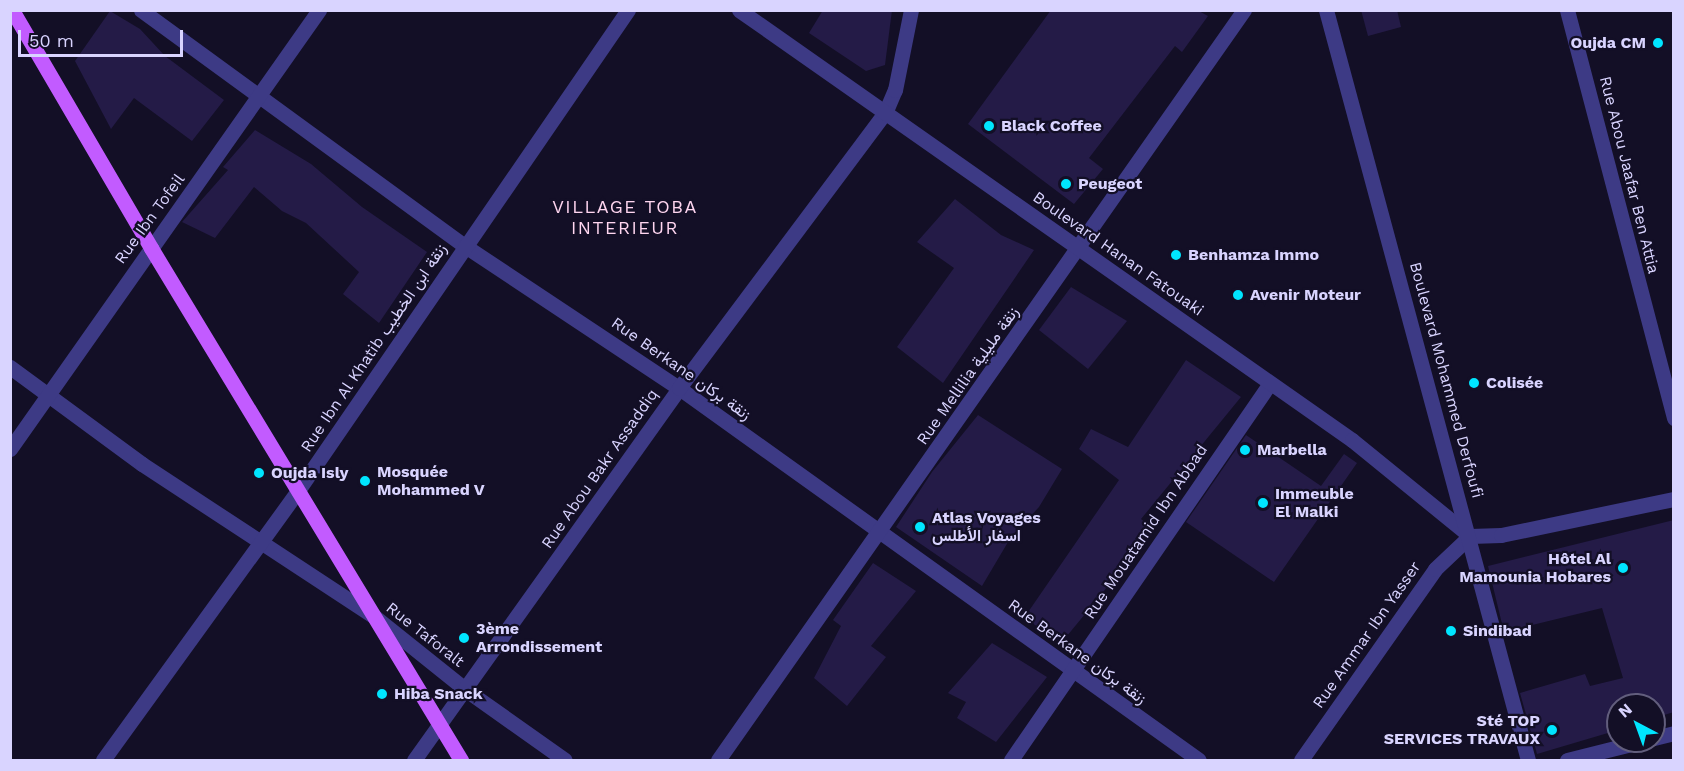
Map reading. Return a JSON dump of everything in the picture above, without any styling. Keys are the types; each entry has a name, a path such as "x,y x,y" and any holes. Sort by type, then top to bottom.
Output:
{"main road":[{"path":"12,10 151,248 461,760"}],"street":[{"name":"Rue Berkane زنقة بركان","path":"141,10 465,246 679,388 1199,760"},
{"name":"Rue Ibn Tofeil","path":"10,449 257,94 319,10"},
{"name":"Rue Ibn Al Khatib زنقة ابن الخطيب","path":"103,760 299,489 628,10"},
{"name":"Boulevard Hanan Fatouaki","path":"739,10 1352,440 1470,536"},
{"name":"Rue Abou Bakr Assaddiq","path":"414,760 679,388 885,113 895,90 911,10"},
{"name":"Rue Mellilia زنقة مليلية","path":"718,760 880,533 1244,10"},
{"name":"Boulevard Mohammed Derfoufi","path":"1326,10 1470,536 1528,760"},
{"name":"Rue Abou Jaafar Ben Attia","path":"1567,10 1674,418"},
{"name":"Rue Taforalt","path":"10,367 142,464 375,617 466,690 565,760"},
{"name":"Rue Mouatamid Ibn Abbad","path":"1011,760 1270,383"},
{"path":"1470,536 1501,535 1674,499"},
{"name":"Rue Ammar Ibn Yasser","path":"1301,760 1435,569 1470,536"},
{"path":"1567,760 1606,750"}],"building":[{"path":"823,10 892,10 885,65 866,71 809,33"},
{"path":"1051,10 1197,10 1208,16 1182,52 1175,46 1089,158 1103,169 1074,204 968,124"},
{"path":"1361,10 1397,10 1401,27 1368,36"},
{"path":"110,11 140,29 165,56 224,100 192,141 134,98 111,129 75,61"},
{"path":"255,130 311,164 362,207 427,252 379,323 343,294 359,272 306,223 282,211 254,187 215,238 182,222 228,170 223,167"},
{"path":"955,199 1001,235 1034,250 943,383 897,347 954,268 917,242"},
{"path":"1071,287 1127,321 1088,369 1039,330"},
{"path":"1186,360 1241,397 1141,519 1148,525 1104,591 1062,642 1024,618 1119,480 1079,449 1091,429 1128,447"},
{"path":"978,415 1062,469 1039,507 1011,537 982,586 896,527 932,472"},
{"name":"Immeuble El Malki","path":"1246,435 1321,486 1344,454 1357,463 1274,582 1186,522"},
{"path":"1674,520 1674,712 1666,714 1666,693 1606,693 1606,734 1537,754 1520,693 1585,674 1590,686 1623,678 1602,608 1504,632 1488,566"},
{"path":"873,563 916,591 871,646 886,657 847,706 814,678 841,626 833,620"},
{"path":"992,643 1047,677 996,742 957,718 966,702 948,693"}],"place":[{"name":"Oujda CM","path":"1658,43"},
{"name":"Black Coffee","path":"989,126"},
{"name":"Peugeot","path":"1066,184"},
{"name":"Benhamza Immo","path":"1176,255"},
{"name":"Avenir Moteur","path":"1238,295"},
{"name":"Colisée","path":"1474,383"},
{"name":"Marbella","path":"1245,450"},
{"name":"Oujda Isly","path":"259,473"},
{"name":"Mosquée Mohammed V","path":"365,481"},
{"name":"Immeuble El Malki","path":"1263,503"},
{"name":"Atlas Voyages اسفار الأطلس","path":"920,527"},
{"name":"Hôtel Al Mamounia Hobares","path":"1623,568"},
{"name":"Sindibad","path":"1451,631"},
{"name":"3ème Arrondissement","path":"464,638"},
{"name":"Hiba Snack","path":"382,694"},
{"name":"Sté TOP SERVICES TRAVAUX","path":"1552,730"}],"district":[{"name":"VILLAGE TOBA INTERIEUR","path":"625,218"}]}
